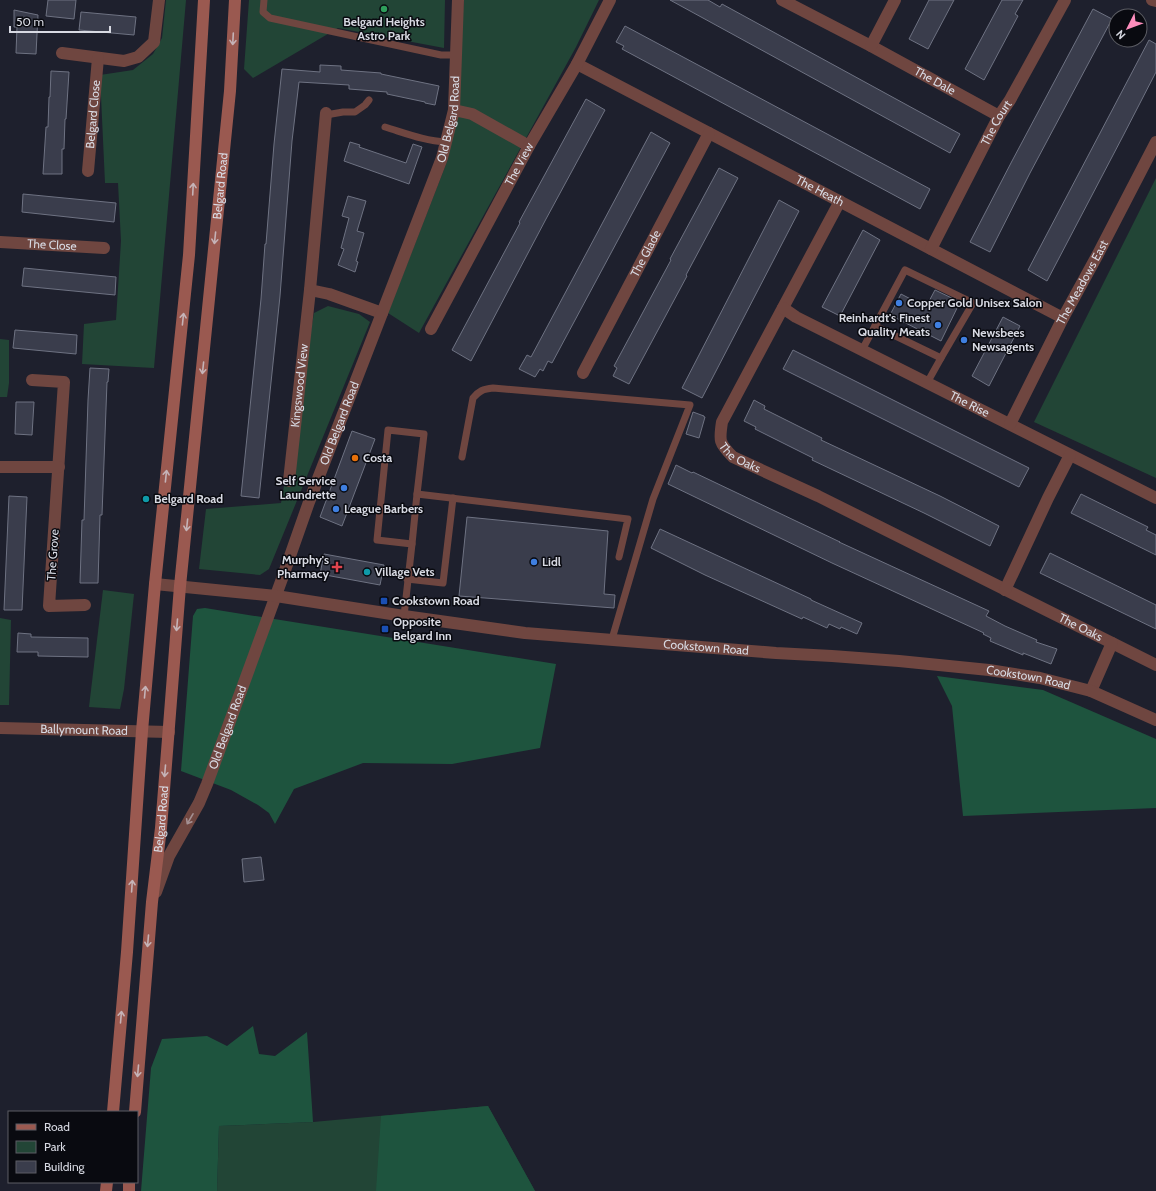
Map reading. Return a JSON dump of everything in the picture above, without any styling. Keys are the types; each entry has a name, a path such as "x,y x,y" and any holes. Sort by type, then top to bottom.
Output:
{"main road":[{"name":"Belgard Road","path":"113,1111 127,952 142,731 155,584 189,255 204,0"},
{"name":"Belgard Road","path":"135,1111 152,902 161,828 180,586 230,91 235,0"}],"street":[{"path":"62,53 124,61 138,58 154,42 159,0"},
{"name":"Old Belgard Road","path":"152,902 169,856 199,803 207,784 276,596 306,509 442,158 454,110 458,0"},
{"name":"The View","path":"431,329 529,146 577,64 610,0"},
{"name":"The Dale","path":"782,0 871,46 999,116"},
{"path":"871,46 895,0"},
{"name":"The Court","path":"931,249 999,116 1010,100 1065,0"},
{"path":"1152,0 1156,1"},
{"name":"Belgard Close","path":"88,171 98,58"},
{"name":"The Heath","path":"577,64 1063,318"},
{"path":"454,110 472,114 529,146"},
{"name":"Kingswood View","path":"289,481 310,290 326,114"},
{"name":"The Glade","path":"583,374 709,133"},
{"name":"The Meadows East","path":"1010,424 1063,318 1156,142"},
{"name":"The Oaks","path":"840,201 722,422 720,436 723,447 733,457 818,496 1156,665"},
{"name":"The Close","path":"0,242 104,248"},
{"path":"310,290 329,294 382,313"},
{"name":"The Rise","path":"783,308 796,317 1156,498"},
{"name":"The Grove","path":"32,380 64,382 49,606 85,605"},
{"path":"1005,590 1070,455"},
{"path":"0,467 59,467"},
{"name":"Cookstown Road","path":"155,584 276,596 525,633 776,653 899,661 989,670 1040,678 1091,691 1156,720"},
{"path":"1091,691 1112,643"},
{"name":"Ballymount Road","path":"0,728 169,732"}],"lane":[{"path":"264,0 263,12 270,18 441,55 456,55"},
{"path":"326,114 355,112 365,105 368,100"},
{"path":"385,127 436,142 446,142"},
{"path":"862,350 905,270 973,303 927,383"},
{"path":"875,326 941,358"},
{"path":"462,457 473,398 477,393 485,388 690,405 654,499 612,639"},
{"path":"404,616 407,579 412,544 424,434 388,430 377,540 412,544"},
{"path":"417,494 628,519 619,557"},
{"path":"407,579 443,582 453,498"}],"green space":[{"path":"166,0 186,0 154,368 82,364 84,324 116,320 121,241 118,183 105,183 100,75 133,70 153,54 162,38"},
{"path":"249,0 445,0 444,48 338,28 253,78 244,69"},
{"path":"464,0 599,0 576,47 419,333 388,313 448,159"},
{"path":"1156,178 1156,478 1034,422"},
{"path":"328,306 359,314 370,322 269,569 260,575 199,569 206,509 281,503 314,313"},
{"path":"0,339 9,340 9,383 7,397 0,397"},
{"path":"103,590 134,594 124,689 120,709 89,707"},
{"path":"205,608 556,664 540,748 452,764 363,763 294,789 275,824 269,813 258,805 231,790 181,771 193,616 197,609"},
{"path":"0,618 11,620 9,705 0,705"},
{"path":"937,676 1043,690 1156,739 1156,808 963,816 952,706"},
{"path":"253,1026 259,1054 275,1056 307,1032 313,1122 219,1126 217,1191 141,1191 151,1068 162,1039 207,1036 227,1046"},
{"path":"488,1106 535,1191 217,1191 219,1126 313,1122"},
{"path":"488,1106 535,1191 376,1191 381,1116"}],"building":[{"path":"48,0 76,0 74,19 46,16"},
{"path":"670,0 708,0 720,7 722,4 960,134 950,153"},
{"path":"929,0 954,0 928,49 909,39"},
{"path":"1002,0 1023,0 1015,14 1018,16 984,80 965,69"},
{"path":"1093,9 1108,17 1108,27 990,252 970,242"},
{"path":"14,10 38,15 36,54 16,53 17,27 14,27"},
{"path":"81,12 136,17 134,35 79,30"},
{"path":"625,26 930,189 920,209 622,49 624,46 616,42"},
{"path":"1149,40 1156,44 1156,72 1047,281 1028,270 1145,48 1148,48"},
{"path":"320,65 341,66 341,70 381,73 439,86 435,105 387,94 387,92 349,89 349,85 299,82 292,141 280,296 259,498 241,496 282,69 320,72"},
{"path":"51,71 69,72 64,149 62,149 62,174 43,174 46,127 48,127"},
{"path":"586,99 605,110 471,361 452,350"},
{"path":"651,132 670,143 552,363 548,361 543,371 540,369 535,377 519,369 527,355 531,357"},
{"path":"350,142 360,145 359,147 406,163 413,144 422,147 409,184 344,161"},
{"path":"719,168 738,178 629,384 613,376 617,368 614,366"},
{"path":"23,194 116,203 114,222 22,212"},
{"path":"348,196 366,201 357,231 364,233 356,261 358,262 355,272 338,265 344,249 341,248 349,218 342,216"},
{"path":"779,200 799,211 702,398 682,388"},
{"path":"863,230 880,240 840,316 822,307"},
{"path":"24,268 116,277 115,295 22,286"},
{"path":"935,290 960,302 941,341 890,315 901,294 926,307"},
{"path":"1003,317 1020,326 989,386 972,376"},
{"path":"15,330 77,335 76,354 13,348"},
{"path":"793,350 1029,468 1019,487 783,369"},
{"path":"90,368 109,369 107,382 102,515 100,515 98,583 80,583 82,520 84,520"},
{"path":"754,400 765,406 764,409 822,438 821,440 940,496 999,526 990,546 812,460 813,458 755,429 756,427 744,421"},
{"path":"16,402 34,402 32,435 15,434"},
{"path":"693,412 705,417 699,438 686,434"},
{"path":"352,431 375,439 342,526 320,517"},
{"path":"676,465 989,611 986,616 1037,640 1036,642 1057,649 1051,664 1023,653 1023,655 990,641 991,638 983,634 984,633 832,563 668,484"},
{"path":"1081,494 1148,527 1146,530 1156,535 1156,555 1071,513"},
{"path":"9,496 27,497 22,610 4,610"},
{"name":"Lidl","path":"467,517 608,531 604,594 615,595 614,608 459,596"},
{"path":"660,529 862,623 857,634 841,627 840,629 829,624 827,628 803,617 802,619 705,575 651,548"},
{"path":"1050,553 1156,605 1156,629 1040,573"},
{"path":"324,554 384,565 380,585 320,574"},
{"path":"18,633 31,634 31,637 88,638 88,657 38,656 38,652 17,652"},
{"path":"261,857 264,880 244,882 242,859"}],"place":[{"name":"Belgard Heights Astro Park","path":"384,9"},
{"name":"Copper Gold Unisex Salon","path":"899,303"},
{"name":"Reinhardt's Finest Quality Meats","path":"938,325"},
{"name":"Newsbees Newsagents","path":"964,340"},
{"name":"Costa","path":"355,458"},
{"name":"Self Service Laundrette","path":"344,488"},
{"name":"Belgard Road","path":"146,499"},
{"name":"League Barbers","path":"336,509"},
{"name":"Lidl","path":"534,562"},
{"name":"Murphy's Pharmacy","path":"337,567"},
{"name":"Village Vets","path":"367,572"},
{"name":"Cookstown Road","path":"384,601"},
{"name":"Opposite Belgard Inn","path":"385,629"}]}
